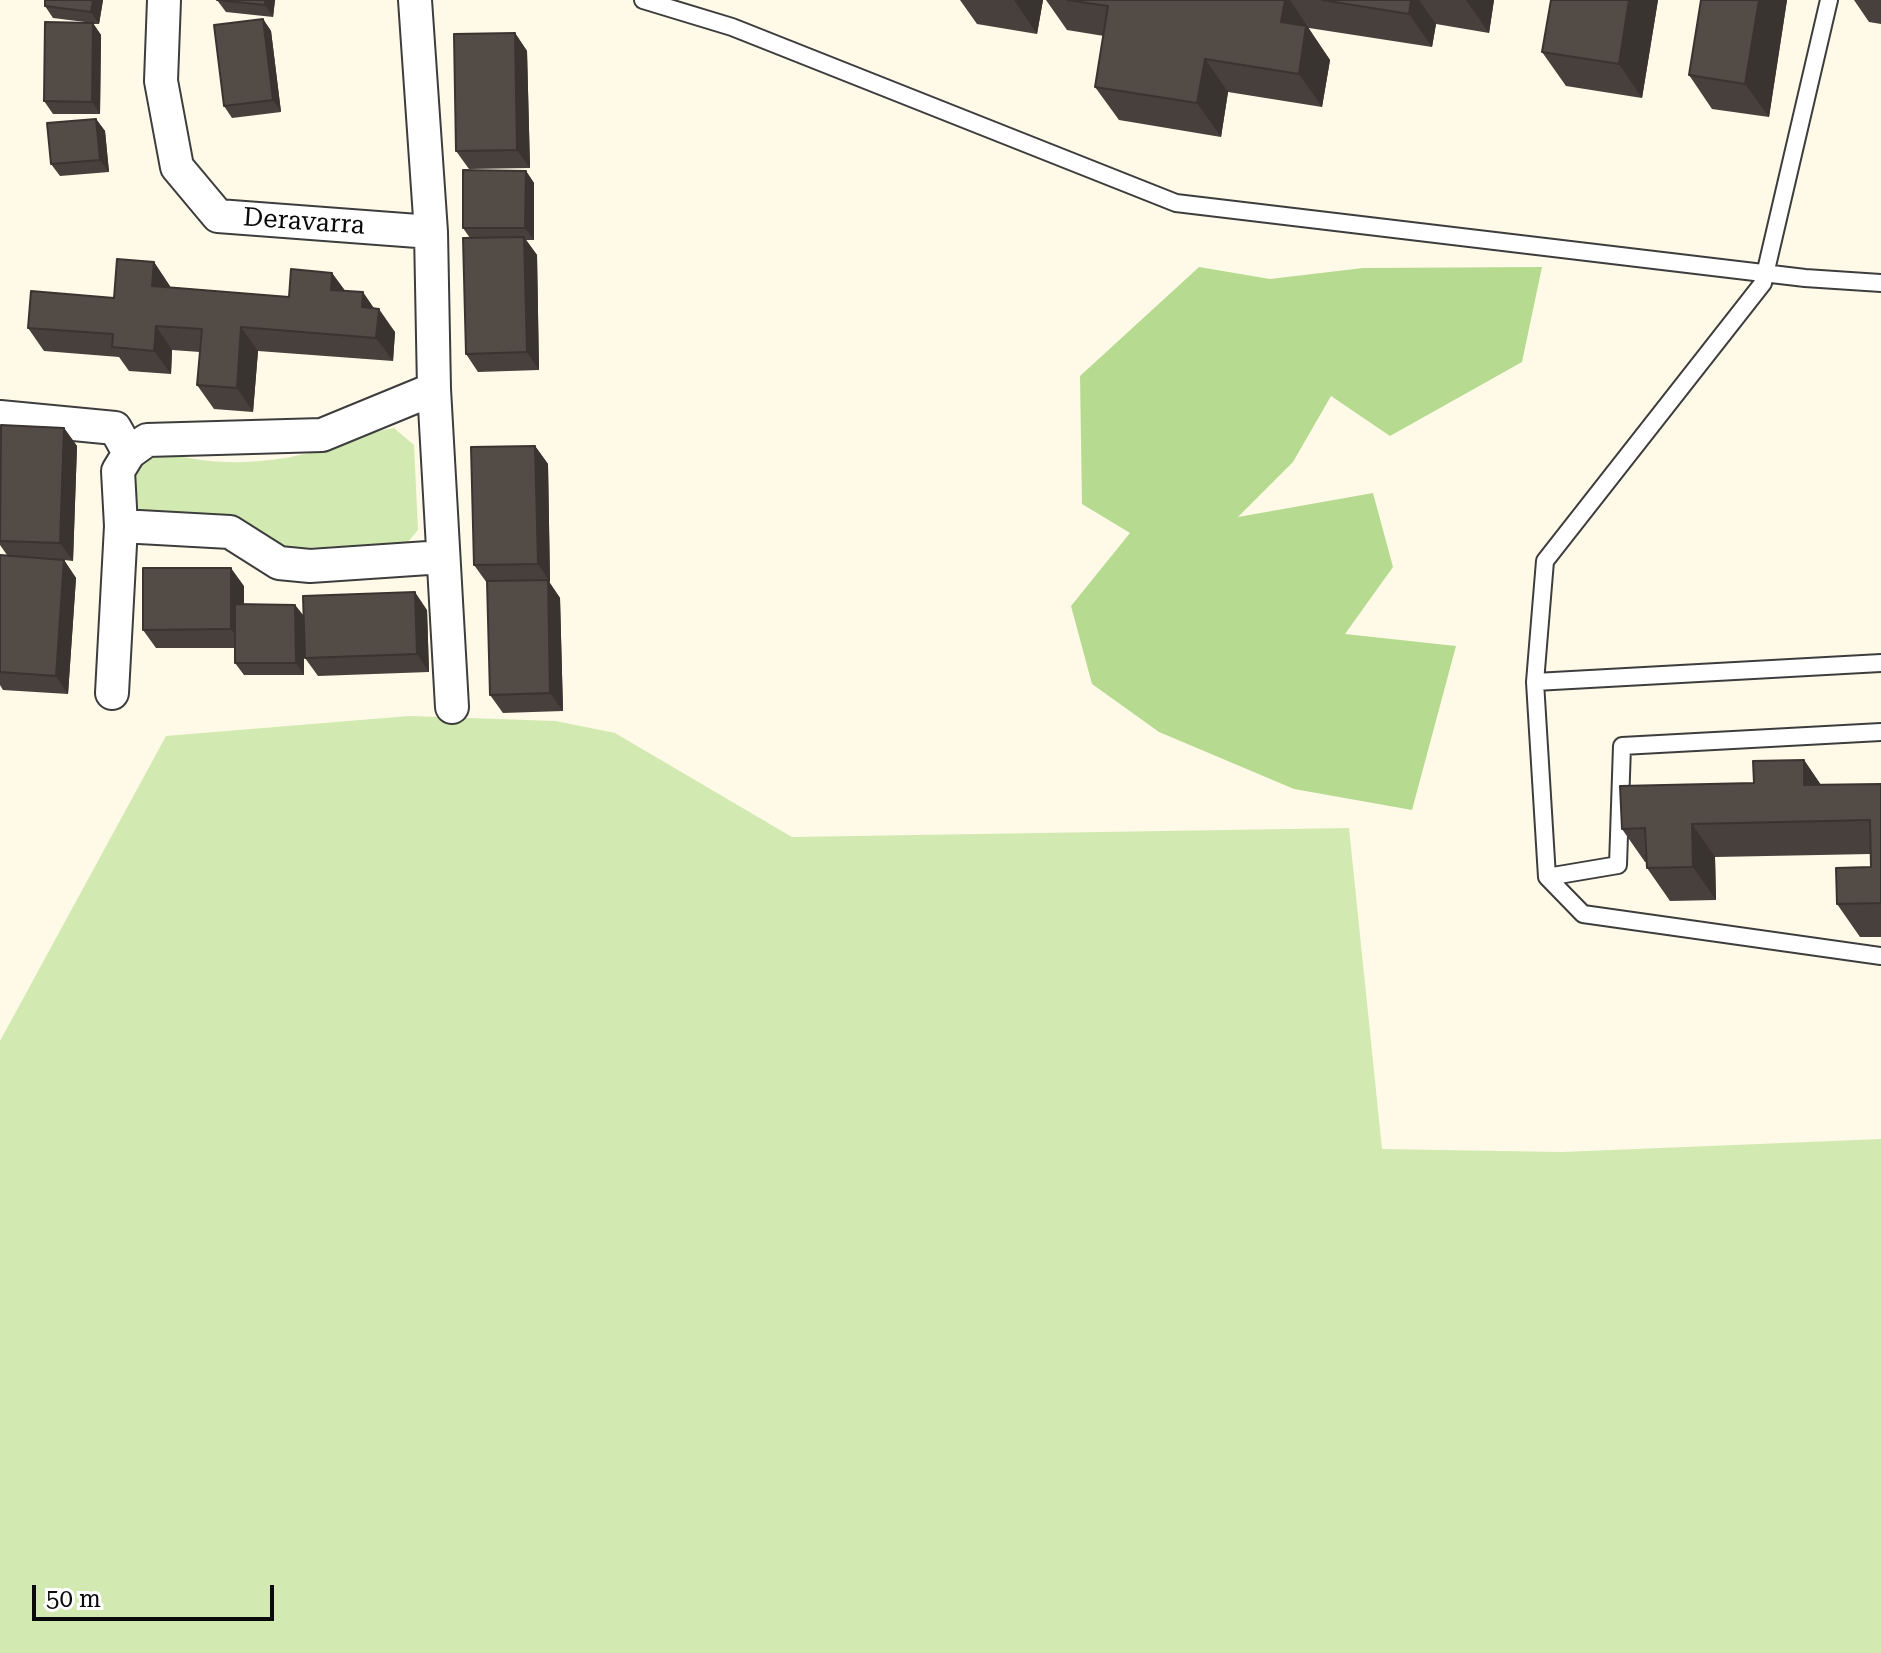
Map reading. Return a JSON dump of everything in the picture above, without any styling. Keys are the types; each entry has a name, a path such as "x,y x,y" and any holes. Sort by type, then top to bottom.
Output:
{"street":[{"name":"Deravarra","path":"164,0 161,81 177,167 218,216 431,232"},
{"path":"415,0 431,232 434,389 452,707"},
{"path":"112,693 121,526 118,471 129,453 147,440 322,435 434,389"},
{"path":"0,417 115,428 129,453"},
{"path":"121,526 230,532 279,563 310,566 443,557"}],"lane":[{"path":"643,0 732,27 1176,203 1765,273 1881,283"},
{"path":"1829,0 1763,283 1545,561 1535,682 1547,877 1583,914 1881,956"},
{"path":"1535,682 1881,663"},
{"path":"1547,877 1618,865 1622,746 1881,732"}],"green space":[{"path":"1199,267 1270,279 1363,268 1542,267 1522,362 1390,436 1331,396 1293,462 1238,517 1373,493 1393,567 1345,634 1456,646 1412,810 1294,789 1159,732 1092,684 1071,606 1130,533 1082,504 1080,376"},
{"path":"394,428 414,445 418,530 407,543 283,549 150,519 135,507 134,481 143,458 161,451 222,462 261,461 322,450"},
{"path":"409,716 556,721 615,733 792,837 1349,828 1382,1149 1562,1152 1881,1139 1881,1653 0,1653 0,1041 166,736"}],"building":[{"path":"45,0 93,0 91,12 45,6"},
{"path":"217,0 265,0 265,5"},
{"path":"1067,0 1285,0 1281,22 1306,26 1299,74 1205,59 1197,103 1095,87 1108,6"},
{"path":"1322,0 1411,0 1409,14"},
{"path":"1551,0 1629,0 1619,64 1542,52"},
{"path":"1701,0 1759,0 1745,84 1689,75"},
{"path":"263,19 273,100 224,106 214,25"},
{"path":"45,22 93,23 92,102 44,101"},
{"path":"515,33 517,150 456,151 454,34"},
{"path":"96,119 100,160 51,164 47,123"},
{"path":"463,170 526,171 525,228 463,228"},
{"path":"524,237 527,352 466,354 463,238"},
{"path":"117,259 154,262 152,286 289,297 291,269 332,273 331,290 363,292 362,307 379,309 376,338 241,327 237,388 197,385 202,329 156,326 154,351 112,347 113,334 28,328 31,291 114,298"},
{"path":"1,425 64,428 60,543 0,541"},
{"path":"535,446 538,564 474,565 471,447"},
{"path":"0,555 64,560 56,676 0,672"},
{"path":"143,568 231,568 231,629 143,630"},
{"path":"548,580 550,693 490,695 487,581"},
{"path":"415,592 417,654 305,658 303,596"},
{"path":"235,604 295,605 296,663 235,663"},
{"path":"1804,760 1804,785 1881,784 1881,903 1837,904 1836,868 1871,867 1870,820 1692,824 1693,867 1647,868 1645,828 1622,829 1620,786 1754,783 1753,761"}]}
